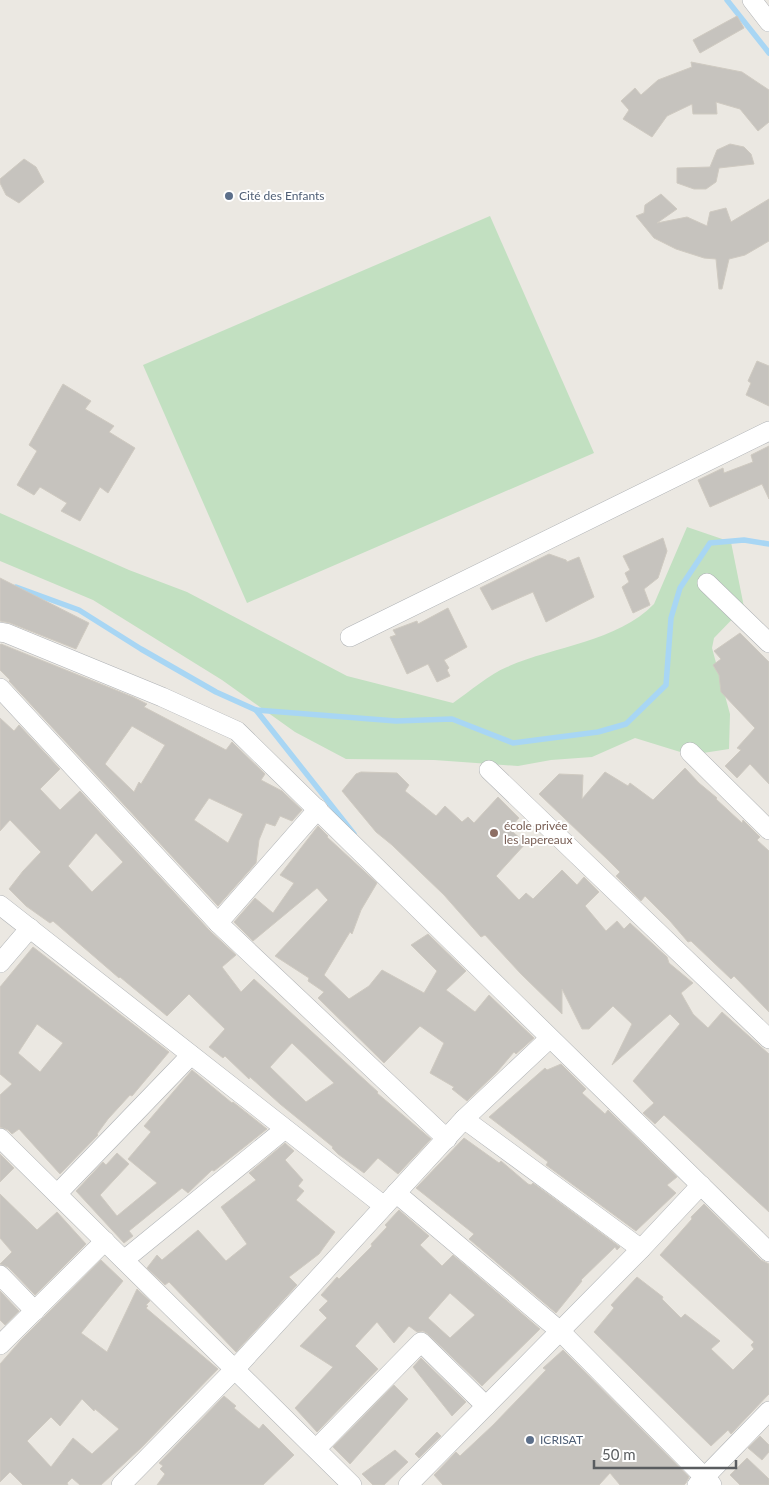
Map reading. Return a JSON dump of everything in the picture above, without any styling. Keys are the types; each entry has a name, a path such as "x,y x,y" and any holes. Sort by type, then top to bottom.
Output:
{"street":[{"path":"752,0 769,22"},
{"path":"350,637 769,431"},
{"path":"707,583 769,643"},
{"path":"0,632 162,697 237,731 769,1252"},
{"path":"0,688 218,923 446,1139"},
{"path":"690,752 769,830"},
{"path":"490,770 769,1039"},
{"path":"218,923 318,809"},
{"path":"0,905 285,1128 390,1199 560,1331 704,1483 769,1412"},
{"path":"0,963 30,928"},
{"path":"121,1485 235,1370 464,1119 550,1038"},
{"path":"56,1194 191,1055"},
{"path":"464,1119 641,1249"},
{"path":"124,1260 285,1128"},
{"path":"0,1138 352,1485"},
{"path":"408,1485 701,1186"},
{"path":"0,1345 105,1241"},
{"path":"0,1275 35,1311"},
{"path":"316,1449 421,1342 486,1406"}],"green space":[{"path":"490,216 594,453 247,603 143,365"},
{"path":"0,513 129,570 187,592 347,676 453,703 500,670 525,660 604,635 639,617 654,604 687,527 731,542 744,607 714,638 712,648 730,714 729,749 690,755 635,738 592,757 551,760 518,766 434,760 346,759 295,732 222,680 93,600 0,561"}],"building":[{"path":"737,16 744,28 700,53 693,40"},
{"path":"691,62 742,72 769,90 769,122 758,131 740,109 716,102 717,114 693,114 692,104 667,116 652,137 623,119 629,110 621,101 635,88 641,95 658,80 692,67"},
{"path":"730,144 744,147 751,154 754,164 719,168 716,182 706,189 694,189 677,183 677,168 710,167 717,150"},
{"path":"24,159 36,167 44,182 19,203 6,195 0,179"},
{"path":"661,194 677,209 657,223 687,217 707,226 710,212 726,208 731,222 769,199 769,241 745,255 729,259 722,289 719,289 716,259 704,258 676,249 654,238 636,216 644,213 645,205"},
{"path":"757,361 769,366 769,406 746,395 751,383 748,381"},
{"path":"63,384 91,401 85,409 114,426 109,432 135,448 108,493 100,487 80,521 61,511 67,503 40,487 34,495 17,485 37,451 29,445"},
{"path":"769,446 769,499 762,484 710,507 698,480 723,468 724,473 753,462 751,455"},
{"path":"663,538 667,551 658,578 644,589 650,605 633,613 622,587 629,582 625,573 630,570 623,556"},
{"path":"549,554 567,562 579,557 594,597 546,622 533,592 492,610 480,588"},
{"path":"0,578 89,623 76,649 10,623 0,621"},
{"path":"448,608 467,647 444,660 449,668 447,670 450,676 437,682 428,664 407,674 390,637 396,635 393,630 417,621 418,624"},
{"path":"740,633 769,662 769,784 750,764 737,778 725,766 741,750 737,748 755,728 721,692 719,675 713,665 721,659 714,651"},
{"path":"0,645 133,697 147,704 144,707 226,750 232,742 265,774 261,780 282,791 302,810 292,821 280,816 275,826 266,823 259,840 256,863 218,906 9,681 0,670","holes":["132,726 165,745 134,792 105,764","209,798 243,814 228,843 194,820"]},
{"path":"0,718 14,731 19,725 60,769 40,789 60,810 80,791 210,931 236,955 222,967 241,992 254,979 377,1093 431,1139 398,1174 378,1158 364,1173 338,1154 333,1147 250,1077 249,1079 225,1056 223,1058 209,1047 225,1029 189,994 167,1016 119,978 53,921 50,923 26,906 9,889 41,852 10,820 0,831","holes":["96,833 123,862 92,892 68,866","292,1043 334,1083 306,1102 270,1067"]},
{"path":"685,768 742,823 743,820 760,837 757,840 769,851 769,1012 734,976 731,979 691,941 688,942 645,896 641,901 616,876 620,872 539,794 559,774 583,775 582,799 605,772 628,786 630,783 653,800"},
{"path":"361,772 397,773 409,785 405,791 436,816 445,806 462,822 468,817 474,823 498,797 519,818 509,829 526,843 496,876 519,900 526,893 533,899 562,870 577,885 584,877 599,892 585,906 606,931 617,921 624,929 630,923 667,957 669,963 693,983 681,993 693,1014 708,1028 722,1012 769,1054 769,1212 664,1115 655,1124 643,1113 654,1103 633,1081 680,1024 670,1014 612,1065 632,1024 613,1006 589,1029 582,1029 562,989 562,1014 485,935 481,937 444,895 376,832 342,791 356,774"},
{"path":"318,826 327,837 377,883 361,910 352,934 350,932 324,975 349,999 369,986 382,970 424,993 437,971 411,945 428,934 466,971 446,990 475,1012 489,995 534,1038 516,1054 514,1052 497,1072 467,1101 452,1089 454,1087 430,1073 444,1043 420,1026 384,1063 318,998 324,992 308,981 309,978 275,956 328,900 317,888 253,941 234,922 255,898 273,913 294,883 280,875"},
{"path":"33,947 169,1052 132,1096 130,1095 108,1119 98,1135 60,1174 19,1129 12,1134 0,1127 0,1095 12,1084 0,1074 0,987","holes":["37,1024 63,1043 40,1072 18,1053"]},
{"path":"561,1064 586,1089 582,1093 605,1114 608,1110 677,1177 667,1185 676,1193 636,1231 546,1165 548,1162 489,1117 545,1068 547,1070"},
{"path":"192,1070 267,1129 214,1171 212,1170 188,1193 182,1188 129,1231 133,1236 124,1243 76,1191 103,1162 106,1165 117,1153 129,1164 100,1195 117,1216 157,1183 128,1159 151,1132 144,1126"},
{"path":"464,1138 499,1163 501,1161 528,1184 531,1185 533,1183 620,1247 617,1250 615,1247 581,1280 556,1313 469,1239 474,1234 416,1188"},
{"path":"285,1143 294,1151 285,1160 303,1180 298,1186 304,1191 296,1200 335,1232 319,1254 289,1277 297,1285 236,1352 169,1282 165,1285 147,1268 157,1255 162,1260 198,1230 226,1261 247,1244 221,1207 256,1180 249,1173"},
{"path":"0,1154 14,1168 0,1182"},
{"path":"0,1194 37,1230 57,1212 86,1244 35,1295 8,1267 0,1264 12,1252 0,1238"},
{"path":"704,1204 761,1260 769,1264 769,1394 731,1434 728,1430 711,1446 594,1332 614,1308 611,1305 637,1277 663,1297 662,1299 681,1318 685,1314 720,1341 711,1349 733,1370 754,1349 751,1345 754,1342 660,1255"},
{"path":"399,1210 429,1236 420,1245 442,1266 453,1255 540,1329 482,1386 428,1334 423,1331 417,1332 409,1326 394,1343 377,1322 355,1346 378,1369 317,1432 295,1408 333,1367 300,1346 327,1318 319,1310 328,1301 321,1295 337,1277 339,1279 372,1246 371,1244 387,1227 385,1225","holes":["450,1293 475,1315 450,1338 428,1318"]},
{"path":"101,1260 123,1281 81,1333 107,1352 137,1289 150,1301 146,1308 218,1369 141,1448 101,1485 80,1485 72,1478 67,1483 68,1485 23,1485 10,1472 0,1482 0,1364 21,1340","holes":["82,1399 94,1411 95,1409 119,1429 92,1454 73,1438 51,1467 27,1441 51,1417 60,1426"]},
{"path":"0,1291 19,1311 5,1325 0,1320"},
{"path":"563,1350 689,1477 684,1485 620,1485 610,1473 599,1485 443,1485 434,1475 456,1452 460,1456 493,1425 546,1370 543,1368"},
{"path":"421,1358 466,1402 452,1416 413,1367"},
{"path":"394,1385 408,1399 350,1464 333,1447"},
{"path":"224,1396 236,1406 234,1408 259,1429 263,1424 294,1455 263,1485 157,1485 165,1474 160,1469 163,1466 159,1463"},
{"path":"437,1432 441,1436 419,1458 415,1454"},
{"path":"760,1436 769,1445 769,1452 762,1460 748,1448"},
{"path":"395,1450 408,1462 384,1485 373,1485 362,1474"},
{"path":"747,1458 769,1479 769,1485 740,1485 730,1475"}],"waterway":[{"path":"727,0 769,53"},
{"path":"16,587 79,610 141,649 216,692 256,710 396,721 452,719 513,743 598,732 626,724 666,685 671,618 680,588 710,543 744,540 769,544"},
{"path":"256,710 354,834"}],"place":[{"name":"Cité des Enfants","path":"229,196"},
{"name":"école privée les lapereaux","path":"494,833"},
{"name":"ICRISAT","path":"530,1440"}]}
